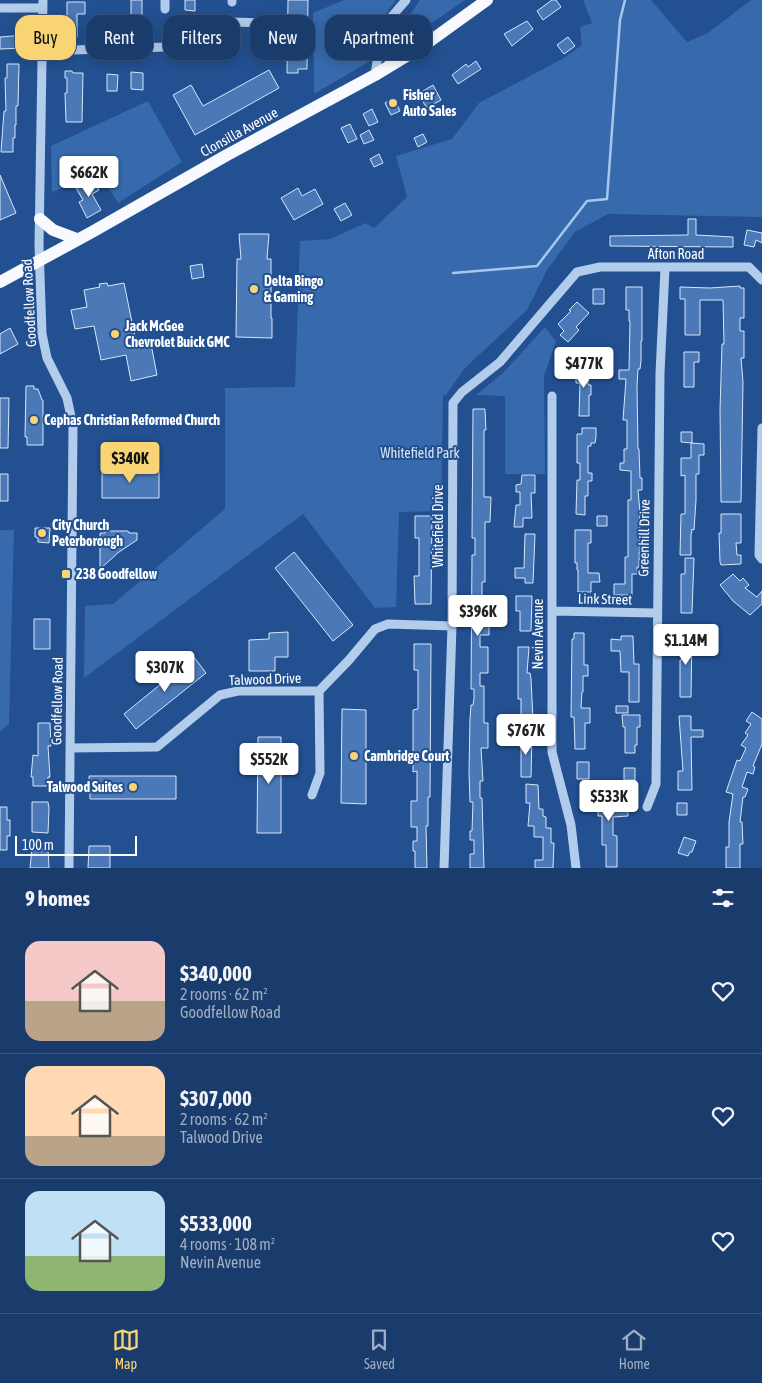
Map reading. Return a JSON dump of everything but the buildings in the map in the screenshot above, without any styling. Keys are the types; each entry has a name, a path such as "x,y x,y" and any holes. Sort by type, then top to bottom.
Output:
{"main road":[{"name":"Clonsilla Avenue","path":"0,282 227,155 376,75 426,44 487,0"},
{"path":"40,219 53,230 77,239"}],"street":[{"path":"393,15 406,0"},
{"path":"0,8 43,4"},
{"path":"76,50 163,47"},
{"name":"Goodfellow Road","path":"43,60 40,219 42,334 47,358 67,398 73,426 69,868"},
{"path":"376,75 378,60"},
{"path":"389,60 392,65"},
{"name":"Afton Road","path":"584,270 600,268 749,267 762,280"},
{"name":"Greenhill Drive","path":"648,807 656,784 660,373 665,268"},
{"name":"Whitefield Drive","path":"444,868 452,626 453,402 462,392 500,362 577,272 584,270"},
{"name":"Nevin Avenue","path":"552,396 552,752 571,824 576,868"},
{"path":"762,428 759,555 762,559"},
{"name":"Link Street","path":"552,611 657,614"},
{"name":"Talwood Drive","path":"70,748 157,747 220,695 238,691 319,691 376,629 388,624 452,626"},
{"path":"312,796 320,773 319,691"}],"green space":[{"path":"344,0 396,0 385,15 325,15 325,60 370,61 314,94 315,15 313,13"},
{"path":"420,0 465,0 432,23 432,15 410,15"},
{"name":"Whitefield Park","path":"583,0 651,0 687,42 708,33 751,0 762,0 762,217 608,214 575,232 547,270 527,310 464,369 446,395 443,395 441,511 399,512 396,607 375,608 303,514 84,678 85,606 113,604 225,509 225,388 295,387 300,241 331,239 365,223 374,228 407,197 396,156 452,139 479,103 564,58 582,45 580,27 592,23"},
{"path":"148,101 182,162 118,203 95,166 62,188 52,192 51,146"},
{"path":"545,327 556,341 544,376 545,474 505,474 505,396 476,395 503,373"},
{"path":"0,530 14,530 9,724 0,732"}],"waterway":[{"path":"453,273 537,266 587,201 607,199 620,20 625,0"}],"place":[{"name":"Fisher Auto Sales","path":"393,103"},
{"name":"Delta Bingo & Gaming","path":"254,289"},
{"name":"Jack McGee Chevrolet Buick GMC","path":"115,334"},
{"name":"Cephas Christian Reformed Church","path":"34,420"},
{"name":"City Church Peterborough","path":"42,533"},
{"name":"238 Goodfellow","path":"66,574"},
{"name":"Cambridge Court","path":"354,756"},
{"name":"Talwood Suites","path":"133,787"}]}
